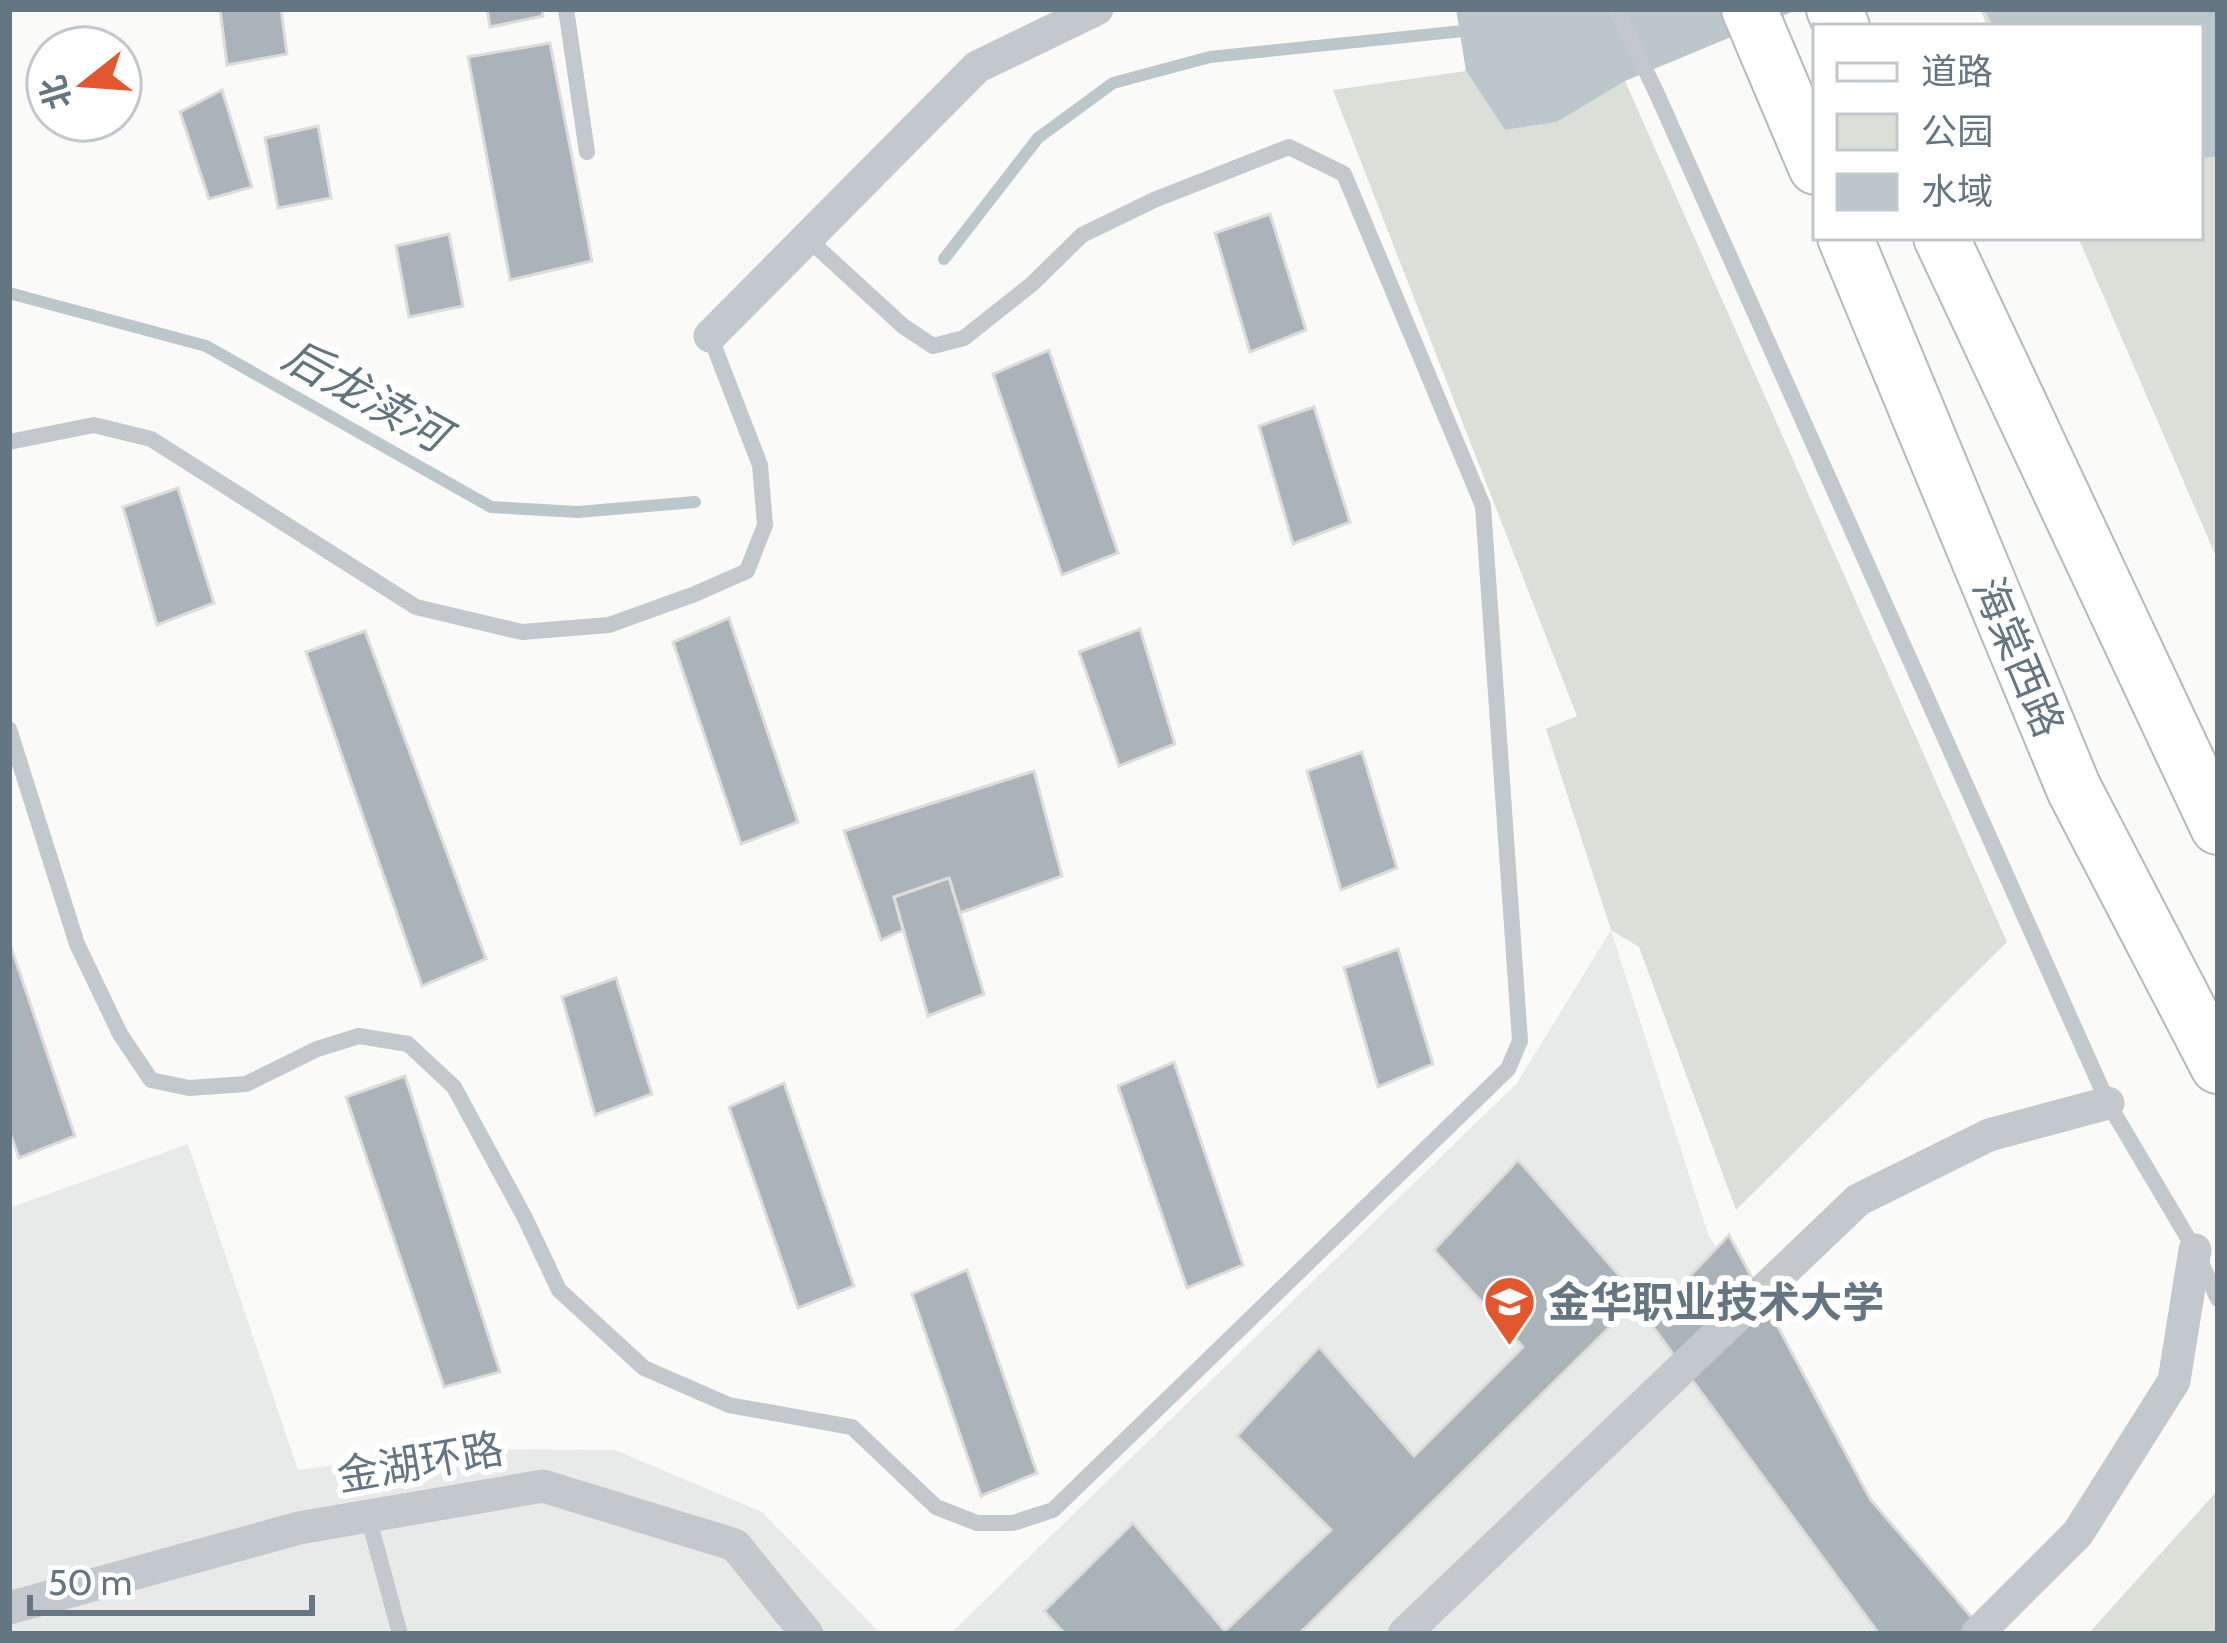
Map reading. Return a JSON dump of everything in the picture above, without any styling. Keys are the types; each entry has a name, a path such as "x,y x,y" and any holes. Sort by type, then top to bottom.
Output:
{"main road":[{"path":"1757,26 1813,160"},
{"name":"海棠西路","path":"1846,240 2074,789 2218,1066"},
{"path":"1942,240 2218,827"}],"street":[{"path":"710,335 977,67 1097,9"},
{"path":"1404,1634 1858,1200 1989,1136 2108,1103"},
{"path":"1977,1634 2078,1533 2174,1381 2195,1250"},
{"name":"金湖环路","path":"9,1608 299,1528 543,1486 735,1545 807,1634"}],"lane":[{"path":"566,9 587,152"},
{"path":"1616,9 2108,1103 2195,1250 2218,1299"},
{"path":"9,729 77,944 120,1034 151,1080 189,1088 246,1084 317,1049 358,1036 408,1044 454,1087 559,1290 644,1368 729,1405 852,1427 936,1507 976,1523 1012,1523 1053,1510 1508,1069 1520,1041 1483,506 1344,174 1289,148 1154,200 1082,235 1032,284 964,338 933,346 903,326 807,238"},
{"path":"9,442 94,425 151,439 416,607 522,632 609,625 747,571 765,525 760,465 710,335"},
{"path":"368,1516 400,1634"}],"shaded area":[{"name":"金华职业技术大学","path":"1611,930 1708,1234 1838,1462 1986,1634 950,1634 1517,1083"},
{"path":"188,1144 298,1470 455,1449 615,1450 762,1512 881,1634 9,1634 9,1208"}],"green space":[{"path":"1980,9 2218,9 2218,561 2079,240 2203,240 2203,24 1987,24"},
{"path":"1466,71 1505,130 1557,122 1625,81 2007,942 1736,1210 1639,947 1611,930 1546,729 1577,716 1333,90"},
{"path":"2218,1490 2218,1634 2088,1634"}],"water":[{"path":"1456,9 1799,9 1625,81 1557,122 1505,130 1466,71"},
{"path":"1985,9 2218,9 2218,156 2203,158 2203,24 1992,24"}],"building":[{"path":"220,9 281,9 287,54 227,65"},
{"path":"487,9 542,9 543,16 490,27"},
{"path":"550,43 592,261 510,280 468,57"},
{"path":"222,90 252,187 209,199 180,112"},
{"path":"318,126 331,198 278,208 265,138"},
{"path":"1270,214 1306,330 1250,352 1215,233"},
{"path":"449,234 463,306 409,317 396,246"},
{"path":"1049,350 1118,553 1062,575 993,374"},
{"path":"1314,407 1350,522 1293,544 1259,426"},
{"path":"178,488 214,603 157,625 123,507"},
{"path":"729,618 798,822 741,844 673,642"},
{"path":"1140,629 1175,744 1119,766 1079,652"},
{"path":"365,631 486,959 422,986 306,652"},
{"path":"1362,752 1397,868 1341,890 1307,771"},
{"path":"1034,771 1062,876 960,913 949,878 894,897 903,930 881,940 844,831"},
{"path":"949,878 984,994 928,1016 894,897"},
{"path":"9,941 75,1136 19,1158 9,1130"},
{"path":"1398,949 1433,1064 1378,1087 1344,968"},
{"path":"616,978 652,1094 595,1115 562,997"},
{"path":"1174,1062 1243,1265 1187,1288 1118,1086"},
{"path":"405,1076 500,1372 444,1387 346,1097"},
{"path":"784,1083 854,1286 798,1308 729,1107"},
{"path":"1518,1160 1639,1298 1299,1634 1065,1634 1044,1611 1133,1523 1225,1631 1331,1530 1237,1436 1319,1347 1414,1456 1523,1347 1434,1250"},
{"path":"1729,1235 1870,1499 1986,1634 1879,1634 1648,1320"},
{"path":"967,1270 1037,1473 981,1496 912,1294"}],"waterway":[{"name":"后龙渎河","path":"944,259 1038,138 1113,83 1210,57 1473,30"},
{"name":"后龙渎河","path":"9,293 206,346 491,507 578,512 695,502"}],"place":[{"name":"金华职业技术大学","path":"1509,1348"}]}
